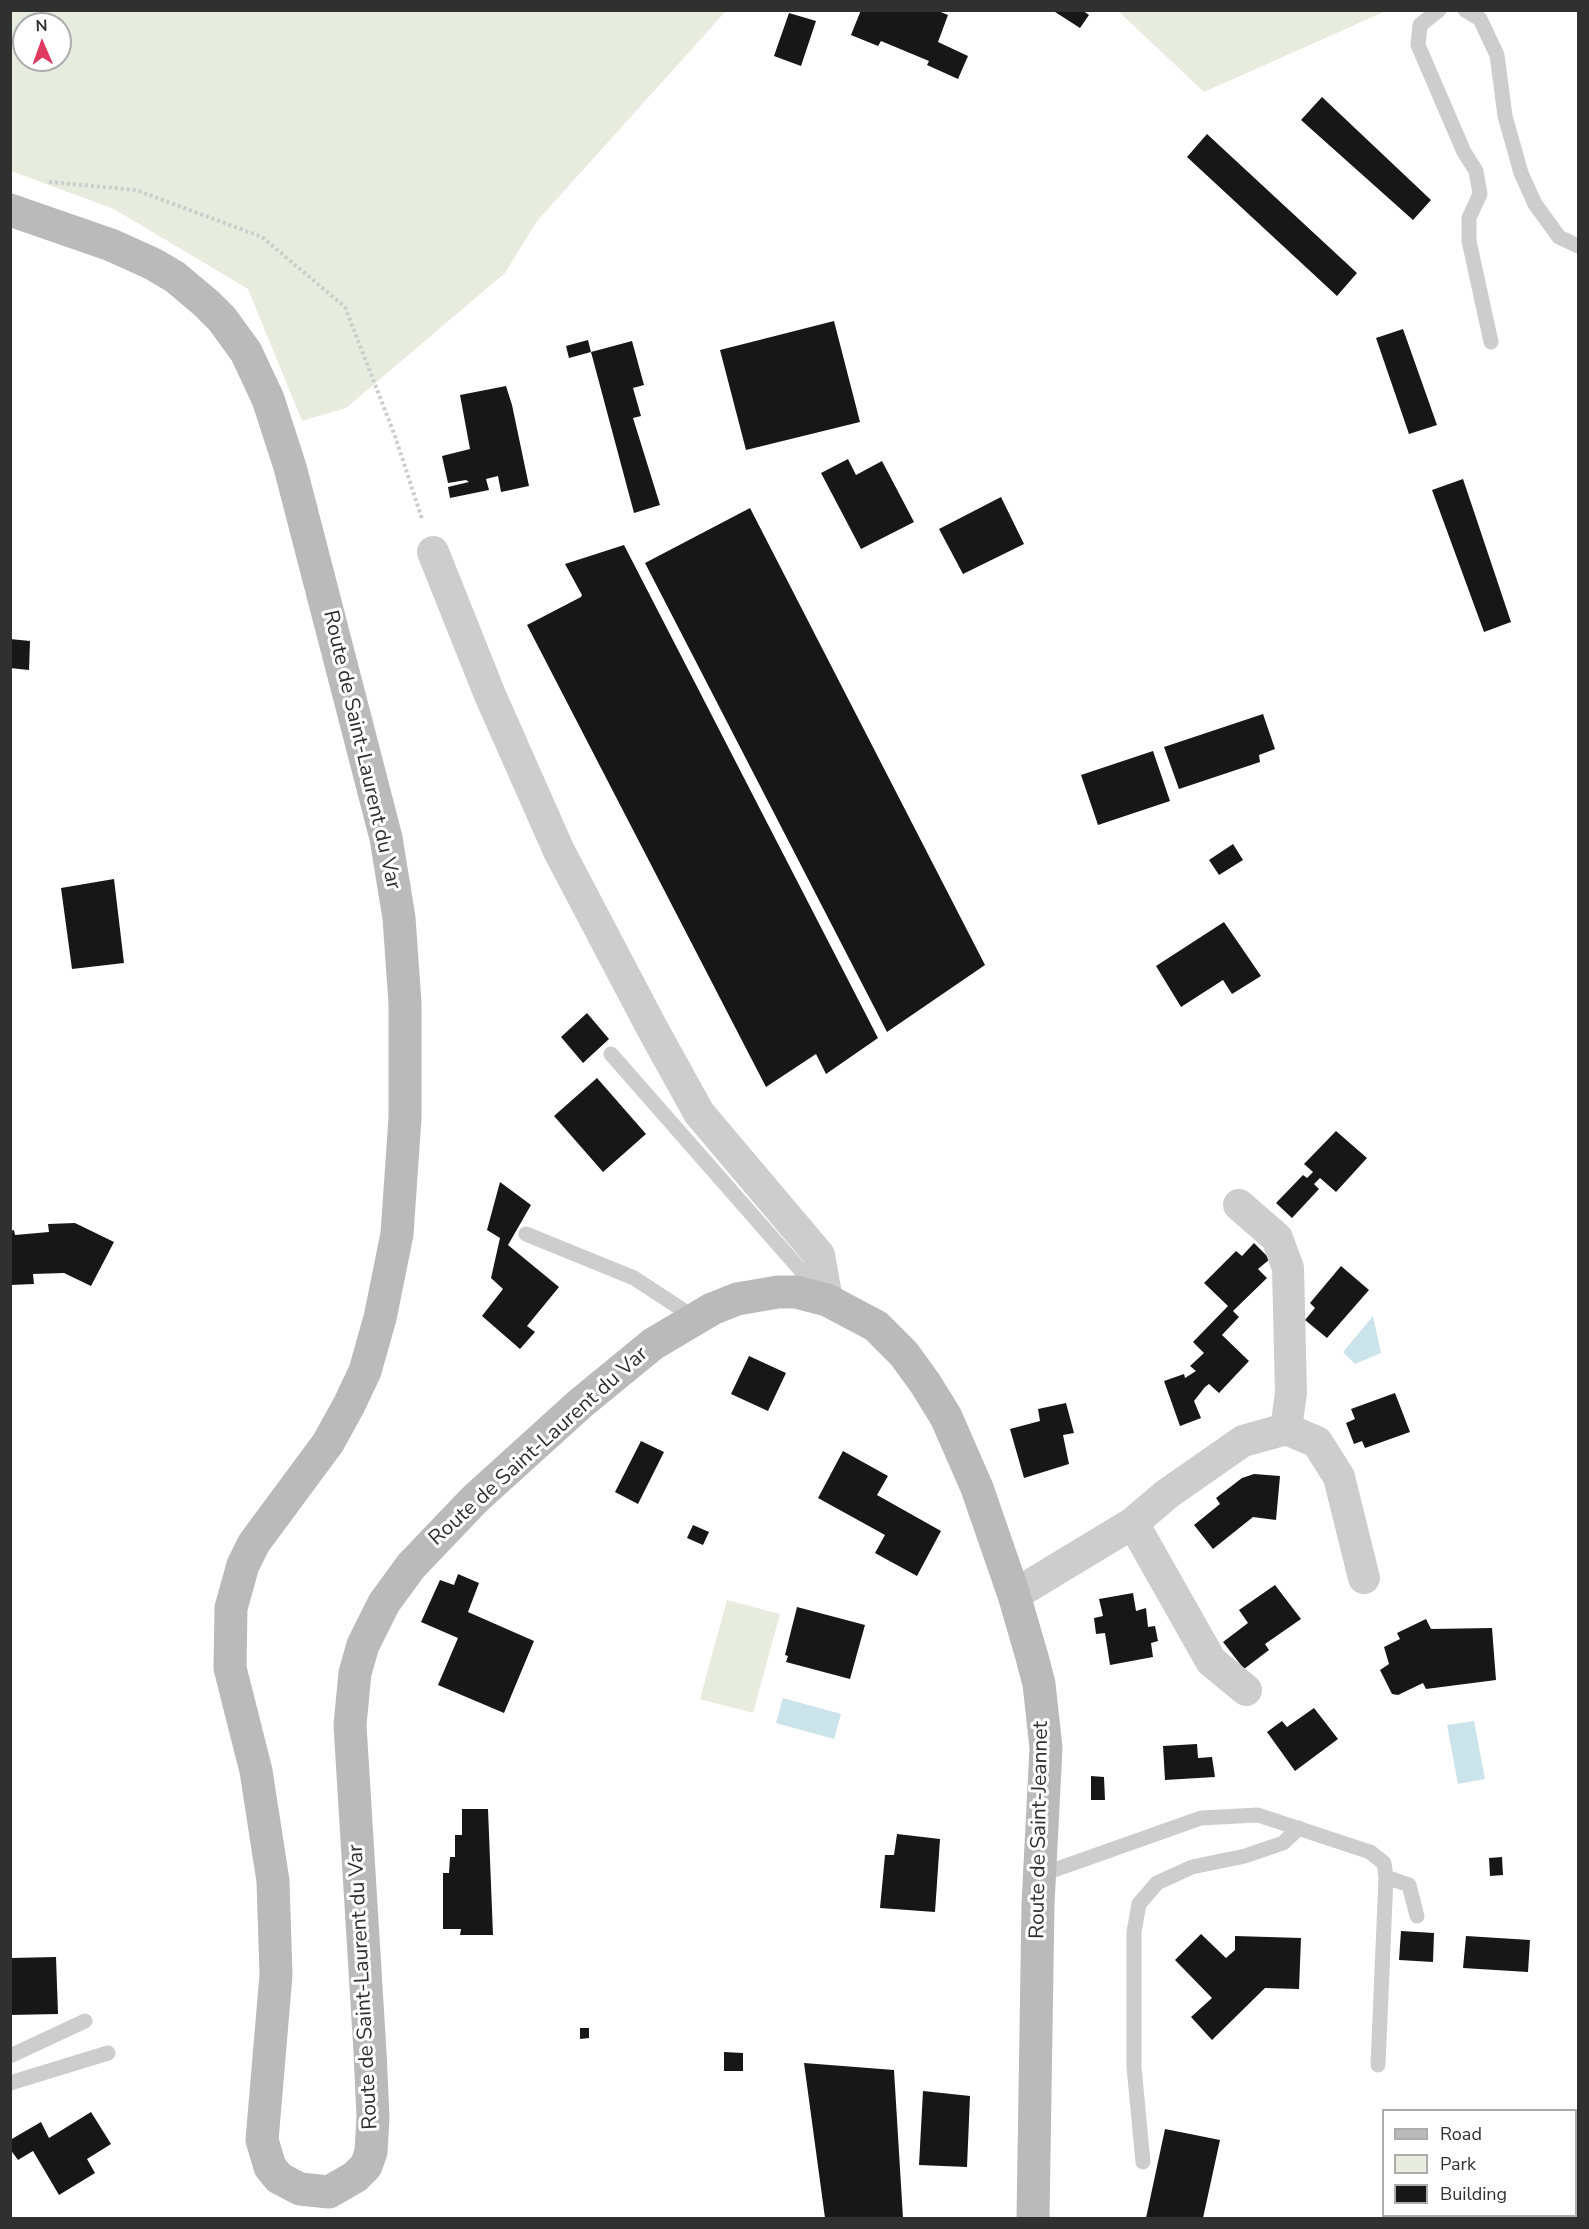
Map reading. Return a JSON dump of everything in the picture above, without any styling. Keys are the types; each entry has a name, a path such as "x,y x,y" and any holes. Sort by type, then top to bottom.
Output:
{"main road":[{"name":"Route de Saint-Laurent du Var","path":"10,210 111,245 153,264 207,304 222,319 246,352 268,399 290,467 372,781 395,888 403,961 407,1071 397,1223 389,1280 374,1342 349,1406 327,1443 254,1543 234,1592 229,1629 230,1668 256,1771 273,1881 276,1975 262,2140 270,2167 279,2178 300,2189 329,2192 343,2186 366,2166 373,2141 369,2028 350,1725 355,1673 363,1645 384,1603 411,1566 467,1506 626,1365 653,1344 695,1318 737,1299 778,1292 796,1292 828,1300 856,1314"},
{"name":"Route de Saint-Jeannet","path":"856,1314 876,1326 904,1354 946,1417 977,1488 1014,1594 1037,1675 1046,1748 1040,1875 1033,2218"}],"street":[{"path":"433,552 490,695 559,850 651,1028 699,1113 819,1255 828,1300"},
{"path":"1239,1205 1277,1238 1288,1268 1291,1393 1286,1429"},
{"path":"1014,1594 1133,1523 1167,1494 1243,1441 1286,1429 1317,1442 1339,1477 1364,1578"},
{"path":"1133,1523 1211,1661 1246,1690"}],"lane":[{"path":"1439,10 1420,25 1418,45 1464,152 1476,171 1480,194 1469,218 1469,241 1491,342"},
{"path":"1465,10 1480,19 1497,55 1505,116 1521,173 1535,204 1559,237 1578,246"},
{"path":"611,1054 828,1300"},
{"path":"526,1234 634,1278 695,1318"},
{"path":"1040,1875 1201,1818 1258,1815 1370,1852 1384,1863 1386,1877 1378,2065"},
{"path":"1143,2162 1134,2067 1134,1932 1138,1905 1157,1883 1192,1867 1245,1856 1283,1843 1299,1828"},
{"path":"1386,1877 1409,1886 1417,1916"},
{"path":"10,2056 85,2021"},
{"path":"10,2082 108,2053"}],"path":[{"path":"45,182 136,190 262,237 345,307 394,436 433,552"}],"green space":[{"path":"11,10 726,11 537,221 505,273 346,408 302,421 248,289 114,209 11,171"},
{"path":"1118,11 1386,11 1204,92"},
{"path":"727,1600 780,1614 753,1713 700,1699"}],"water":[{"path":"1373,1316 1381,1353 1355,1364 1343,1352"},
{"path":"783,1698 841,1714 834,1739 776,1723"},
{"path":"1474,1721 1485,1779 1458,1784 1447,1725"}],"building":[{"path":"861,10 936,10 948,15 938,42 968,56 958,79 927,65 929,61 881,41 878,46 851,35"},
{"path":"1052,10 1082,10 1089,15 1080,28"},
{"path":"789,13 816,21 801,66 774,56"},
{"path":"1322,97 1431,200 1413,220 1301,120"},
{"path":"1207,134 1357,273 1337,296 1187,157"},
{"path":"834,321 860,422 746,450 720,350"},
{"path":"1403,329 1437,425 1409,434 1376,338"},
{"path":"588,340 591,352 569,358 566,346"},
{"path":"632,341 644,385 633,388 641,416 633,418 660,505 634,513 591,352"},
{"path":"506,386 529,486 501,492 498,476 486,479 489,490 450,498 448,487 469,482 466,480 448,483 442,456 470,449 460,395"},
{"path":"848,459 856,475 882,461 914,522 861,549 821,473"},
{"path":"1463,479 1511,622 1484,632 1432,490"},
{"path":"1001,497 1024,544 963,574 939,529"},
{"path":"750,508 985,965 887,1032 645,563"},
{"path":"624,545 878,1038 826,1074 816,1054 766,1087 527,625 581,597 565,564"},
{"path":"10,639 30,641 29,670 10,668"},
{"path":"1263,714 1275,749 1259,755 1260,762 1179,789 1164,747"},
{"path":"1153,751 1170,801 1098,825 1081,775"},
{"path":"1233,844 1243,860 1219,875 1209,860"},
{"path":"114,879 124,963 72,969 61,888"},
{"path":"1224,922 1261,976 1232,994 1223,980 1181,1007 1156,966"},
{"path":"587,1013 609,1039 583,1063 561,1037"},
{"path":"597,1078 646,1134 603,1172 554,1116"},
{"path":"1336,1131 1367,1158 1336,1192 1320,1178 1314,1184 1319,1189 1292,1218 1276,1203 1303,1175 1307,1178 1313,1172 1304,1164"},
{"path":"500,1182 531,1205 508,1245 559,1287 527,1326 535,1332 520,1349 482,1316 503,1289 491,1278 500,1238 487,1230"},
{"path":"75,1223 114,1242 91,1286 64,1273 33,1274 34,1284 10,1285 10,1231 14,1230 15,1235 49,1232 48,1224"},
{"path":"1254,1243 1270,1259 1258,1269 1267,1278 1233,1311 1239,1317 1222,1335 1249,1361 1219,1393 1209,1384 1205,1387 1194,1401 1201,1418 1180,1426 1164,1381 1184,1374 1185,1378 1196,1371 1190,1366 1204,1353 1193,1342 1228,1306 1204,1283 1236,1251 1242,1256"},
{"path":"1341,1266 1369,1290 1327,1338 1305,1320 1315,1308 1310,1303"},
{"path":"749,1356 786,1373 768,1411 731,1394"},
{"path":"1395,1393 1410,1432 1365,1448 1362,1441 1354,1444 1346,1423 1355,1419 1351,1409"},
{"path":"1066,1403 1074,1433 1063,1435 1069,1464 1024,1478 1010,1429 1040,1421 1038,1409"},
{"path":"641,1441 664,1452 638,1504 615,1492"},
{"path":"843,1451 888,1476 877,1495 941,1531 917,1576 875,1553 885,1535 818,1498"},
{"path":"1254,1474 1280,1476 1276,1520 1253,1517 1213,1549 1194,1525 1220,1504 1216,1498 1242,1478"},
{"path":"693,1525 709,1532 703,1545 687,1538"},
{"path":"458,1574 479,1583 468,1612 534,1641 504,1713 438,1685 458,1638 421,1622 440,1580 454,1585"},
{"path":"1275,1585 1301,1619 1265,1644 1269,1650 1244,1669 1223,1642 1248,1623 1239,1610"},
{"path":"1133,1593 1136,1611 1146,1608 1148,1627 1155,1626 1158,1641 1151,1643 1153,1657 1110,1665 1105,1633 1096,1634 1094,1618 1103,1616 1099,1599"},
{"path":"797,1607 865,1625 850,1679 786,1662 788,1656 785,1655"},
{"path":"1426,1619 1431,1629 1492,1628 1496,1680 1426,1689 1423,1683 1398,1695 1392,1694 1380,1670 1389,1664 1384,1647 1400,1639 1397,1633"},
{"path":"1314,1708 1338,1739 1295,1771 1267,1732 1282,1721 1287,1727"},
{"path":"1197,1744 1198,1758 1212,1757 1215,1777 1165,1780 1163,1746"},
{"path":"1091,1776 1104,1777 1105,1800 1091,1800"},
{"path":"462,1809 488,1809 493,1935 460,1935 461,1929 443,1929 443,1873 449,1873 450,1857 455,1857 455,1835 462,1835"},
{"path":"897,1834 940,1839 935,1912 880,1908 885,1855 894,1855"},
{"path":"1502,1857 1503,1875 1490,1876 1489,1858"},
{"path":"1401,1931 1434,1933 1433,1962 1399,1960"},
{"path":"1201,1934 1226,1958 1235,1950 1235,1936 1301,1938 1299,1989 1265,1988 1212,2040 1191,2017 1212,1998 1175,1960"},
{"path":"1466,1936 1530,1940 1528,1972 1463,1968"},
{"path":"56,1957 58,2014 10,2015 10,1958"},
{"path":"580,2028 589,2028 589,2038 580,2039"},
{"path":"724,2052 743,2053 743,2071 724,2071"},
{"path":"804,2063 894,2070 903,2218 825,2218"},
{"path":"923,2091 970,2096 967,2167 919,2165"},
{"path":"91,2112 111,2144 87,2159 95,2173 59,2195 33,2151 18,2160 10,2149 10,2140 41,2122 49,2138"},
{"path":"1165,2129 1220,2140 1203,2218 1146,2218"},
{"path":"1410,2217 1468,2217 1468,2218"}]}
